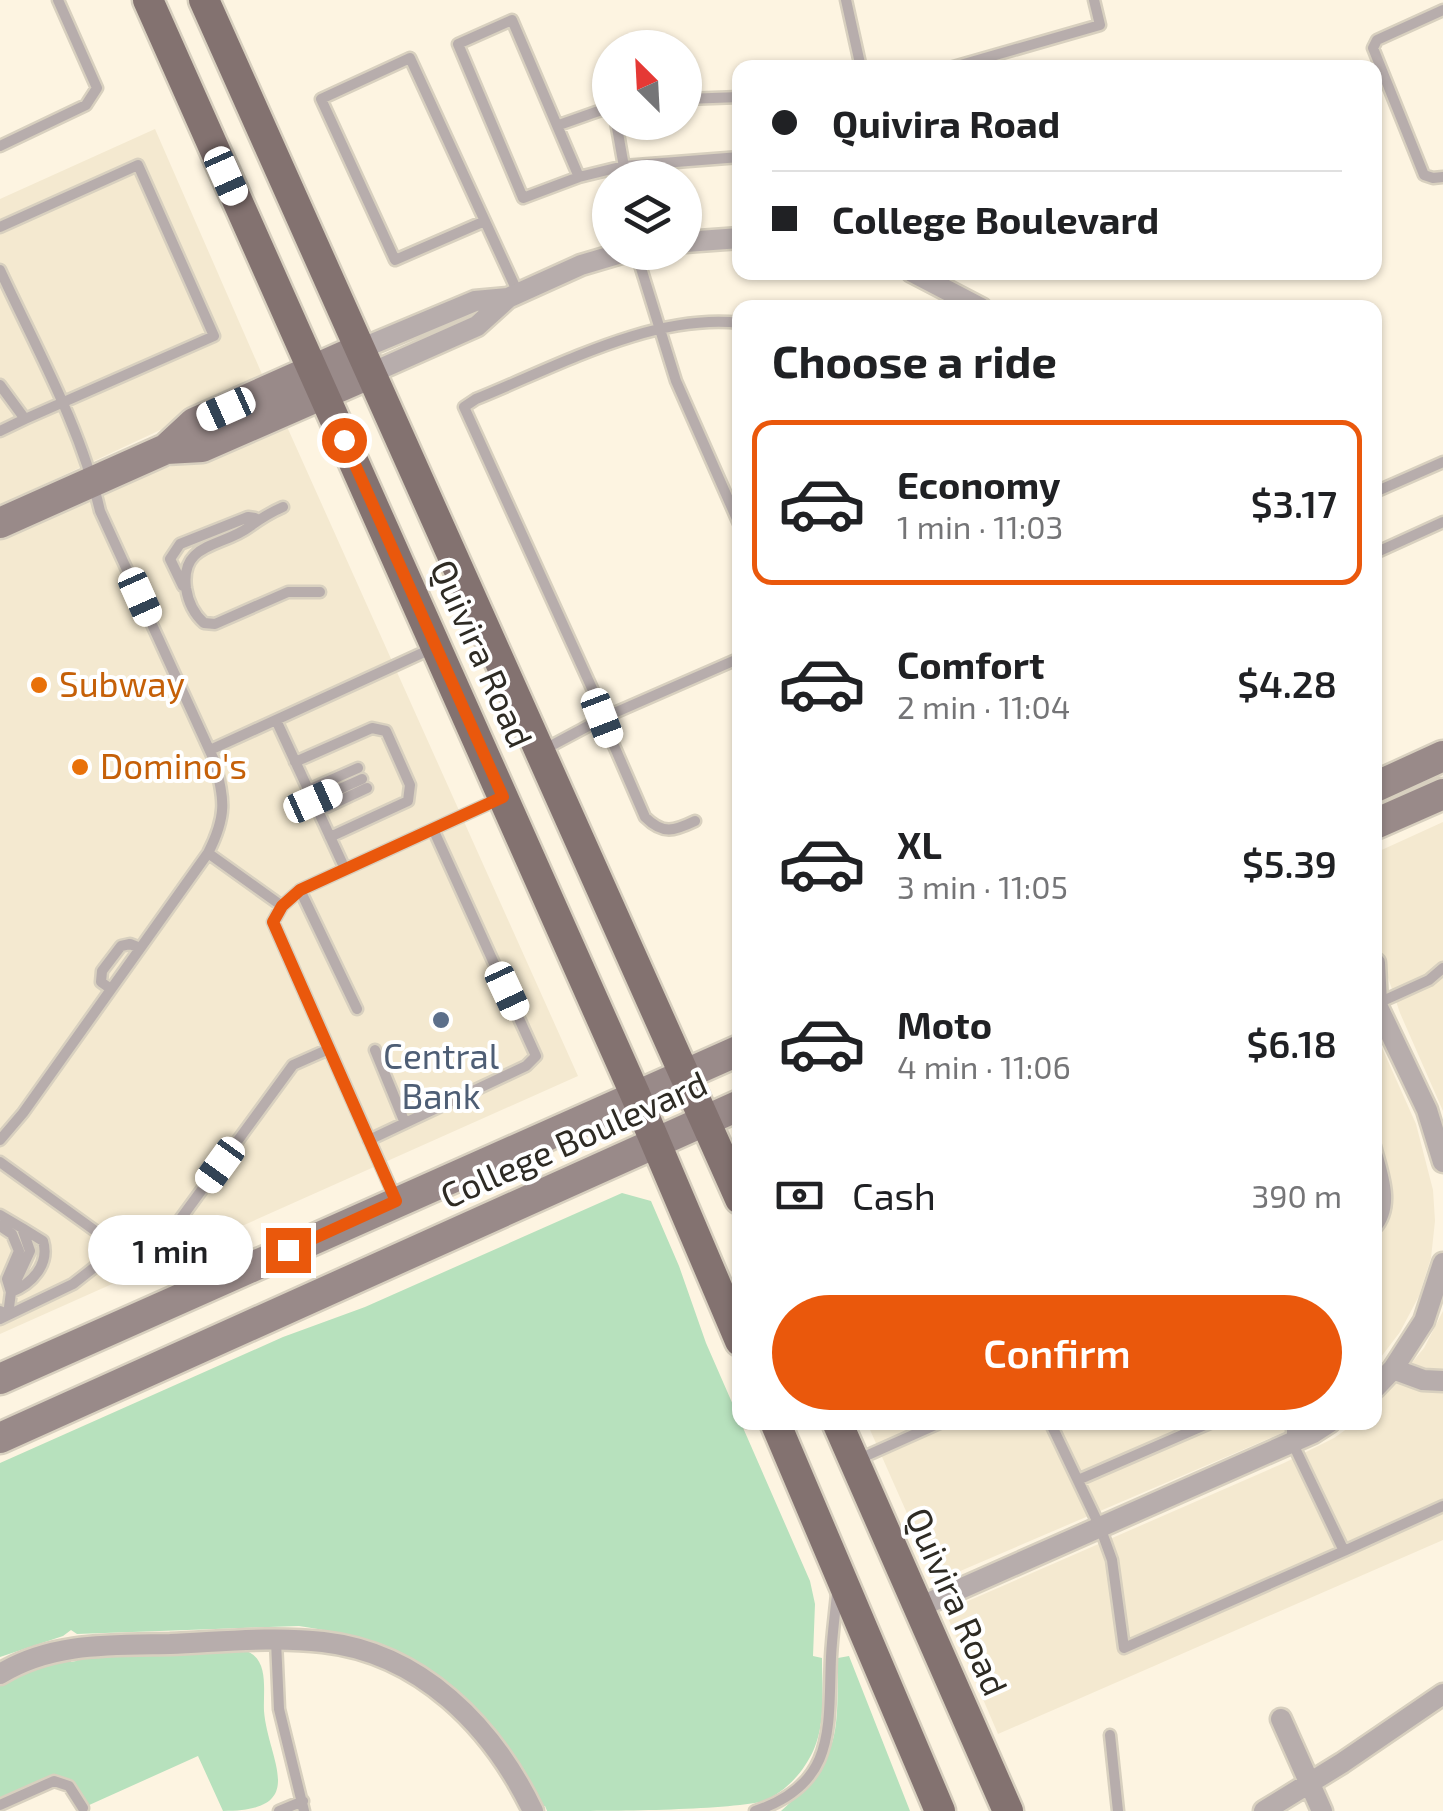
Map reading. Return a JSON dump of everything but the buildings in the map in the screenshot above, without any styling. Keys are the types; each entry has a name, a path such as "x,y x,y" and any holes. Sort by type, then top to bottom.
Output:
{"main road":[{"name":"Quivira Road","path":"148,0 635,1094 732,1322"},
{"name":"Quivira Road","path":"204,0 732,1181"},
{"path":"0,523 166,449 194,423 318,382 364,362"},
{"path":"1382,764 1443,736"},
{"path":"1382,784 1443,756"},
{"path":"1382,821 1443,794"},
{"name":"College Boulevard","path":"0,1379 732,1053"},
{"name":"College Boulevard","path":"0,1438 732,1110"},
{"path":"778,1430 940,1811"},
{"name":"Quivira Road","path":"840,1430 1008,1811"}],"street":[{"path":"702,241 732,239"},
{"path":"364,362 477,326 513,296 592,262"},
{"path":"927,280 966,300"},
{"path":"1382,1016 1440,1137 1443,1162"},
{"path":"1382,1381 1424,1321 1443,1263"},
{"path":"1392,1370 1423,1380 1443,1380"},
{"path":"917,1608 1100,1527 1292,1432"},
{"path":"0,1674 28,1659 66,1648 276,1641 322,1642 356,1648 391,1660 422,1677 485,1732 510,1765 532,1811"},
{"path":"1264,1811 1443,1694"},
{"path":"1280,1719 1322,1811"}],"lane":[{"path":"0,146 86,105 98,88 58,0"},
{"path":"846,0 858,60"},
{"path":"978,60 1100,25 1094,0"},
{"path":"1378,60 1373,48 1377,40 1443,10"},
{"path":"578,178 512,20 458,44 523,198 592,176"},
{"path":"485,221 395,260 320,99 410,58 485,221 513,296"},
{"path":"1382,70 1424,174 1443,177"},
{"path":"702,99 732,98"},
{"path":"559,125 592,114"},
{"path":"702,162 732,158"},
{"path":"0,227 138,166 214,336 0,430"},
{"path":"0,270 93,481 100,511 210,750 225,798 220,830 208,854 0,1140"},
{"path":"642,270 676,381 732,508"},
{"path":"696,821 670,832 656,828 645,817 464,407 618,342 713,320 732,321"},
{"path":"0,385 25,419"},
{"path":"1382,489 1443,462"},
{"path":"282,506 180,544 170,559 196,616 204,623 215,624 288,592 320,592"},
{"path":"187,594 186,569 196,554 252,526 255,518"},
{"path":"1382,550 1443,522"},
{"path":"210,750 436,646"},
{"path":"540,752 604,718 732,662"},
{"path":"276,720 345,870"},
{"path":"295,762 378,726 386,731 394,764 412,790 408,801 330,837"},
{"path":"313,800 362,778 313,800"},
{"path":"396,1201 273,922 282,906 300,890 503,797"},
{"path":"369,1140 526,1066 536,1056 433,829"},
{"path":"208,854 282,906"},
{"path":"300,890 357,1009"},
{"path":"111,990 101,982 102,971 121,946 140,948"},
{"path":"1382,1000 1429,980 1443,968"},
{"path":"3,1315 73,1284 118,1248 179,1220 294,1065 329,1049"},
{"path":"375,1050 405,1123"},
{"path":"0,1162 118,1248"},
{"path":"1382,1170 1386,1210 1382,1217"},
{"path":"0,1215 38,1236 46,1250 32,1280 11,1292"},
{"path":"0,1226 12,1234 18,1245 15,1273"},
{"path":"3,1315 11,1292 7,1279 30,1251 22,1228"},
{"path":"904,1430 908,1438"},
{"path":"854,1462 925,1430"},
{"path":"1054,1430 1112,1560 1124,1648 1443,1506"},
{"path":"1078,1480 1194,1430"},
{"path":"1292,1432 1344,1551"},
{"path":"755,1811 780,1803 802,1785 822,1756 830,1726 831,1656 839,1574"},
{"path":"276,1641 279,1709 303,1806 279,1811"},
{"path":"1110,1734 1118,1811"},
{"path":"0,1805 54,1781 69,1786 82,1808"}],"shaded area":[{"path":"155,129 265,381 0,505 0,199"},
{"path":"284,420 578,1076 0,1334 0,537 116,484 206,455"},
{"path":"1443,822 1443,1111 1400,1013 1382,960 1382,850"},
{"path":"1382,1048 1416,1124 1433,1190 1435,1221 1431,1258 1419,1296 1382,1356"},
{"path":"1443,1311 1443,1540 998,1734 945,1611 1284,1463 1345,1430 1382,1430 1382,1399 1424,1348"},
{"path":"870,1430 1289,1430 937,1581"}],"green space":[{"path":"622,1193 651,1201 732,1402 732,1430 744,1430 810,1581 815,1604 813,1656 822,1658 822,1704 814,1749 793,1781 761,1802 656,1810 547,1811 498,1734 446,1682 382,1646 299,1626 77,1634 71,1630 0,1657 0,1463 283,1337 365,1307"},
{"path":"243,1650 258,1659 263,1675 264,1711 278,1780 276,1793 267,1802 250,1809 223,1811 198,1756 87,1806 75,1789 57,1781 0,1801 0,1683 44,1663 71,1662 80,1656"},
{"path":"849,1656 910,1811 781,1811 826,1759 836,1726 838,1658"}],"place":[{"name":"Subway","path":"39,685"},
{"name":"Domino's","path":"80,767"},
{"name":"Central Bank","path":"441,1020"}],"route":[{"path":"288,1250 396,1201 273,922 282,906 300,890 503,797 344,440"}]}
